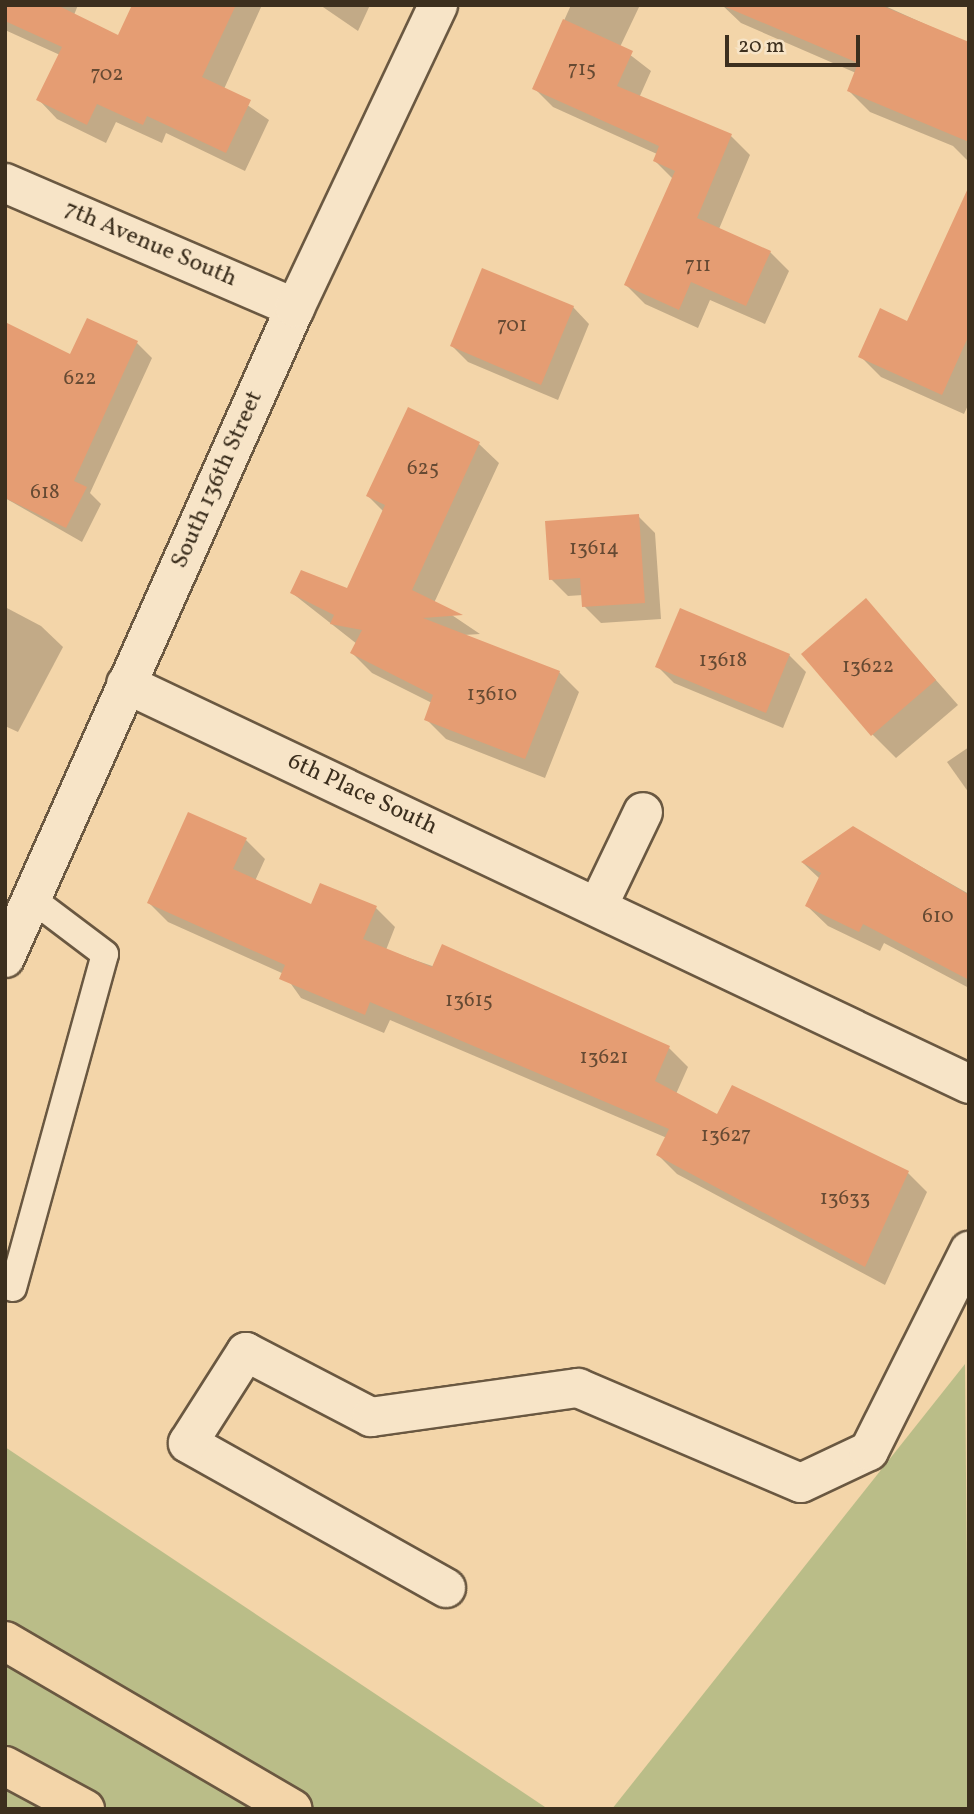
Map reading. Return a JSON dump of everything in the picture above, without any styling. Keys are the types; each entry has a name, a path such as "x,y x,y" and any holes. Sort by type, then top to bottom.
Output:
{"highway":[{"path":"5,1642 292,1809"},
{"path":"5,1766 85,1809"}],"street":[{"name":"South 136th Street","path":"15,928 295,308 438,5"},
{"name":"7th Avenue South","path":"5,183 295,308"},
{"name":"6th Place South","path":"125,684 969,1084"},
{"path":"598,906 643,812"},
{"path":"446,1588 188,1443 246,1352 371,1417 578,1388 801,1483 869,1451 969,1251"}],"lane":[{"path":"13,1288 105,954 15,928"}],"green space":[{"path":"965,1364 969,1809 612,1809"},
{"path":"5,1447 548,1809 5,1809"}],"building":[{"path":"5,5 57,5 118,35 132,5 236,5 202,77 251,100 226,153 147,116 143,125 97,104 87,125 36,100 62,47 5,21"},
{"path":"721,5 880,5 969,42 969,142 847,91 858,63"},
{"path":"563,19 633,51 617,86 732,134 697,218 771,251 746,306 691,282 679,310 624,285 675,171 653,161 659,146 532,89"},
{"path":"969,186 969,335 942,395 858,357 880,308 907,321"},
{"path":"482,268 574,306 541,385 450,346"},
{"path":"87,318 138,341 74,481 87,487 66,528 5,498 5,322 70,354"},
{"path":"408,407 480,442 412,590 463,615 423,618 560,671 525,759 424,720 433,695 350,653 362,630 330,624 334,615 290,593 301,570 347,588 385,505 366,496"},
{"path":"639,514 645,603 582,607 580,578 549,580 545,521"},
{"path":"866,598 936,680 871,736 801,654"},
{"path":"680,608 790,654 766,713 655,667"},
{"path":"188,812 247,838 233,869 311,904 320,883 377,906 363,939 432,967 442,944 670,1046 655,1081 717,1114 732,1085 909,1171 865,1267 656,1155 669,1129 370,1002 365,1015 279,979 285,965 147,903"},
{"path":"853,826 969,895 969,980 863,924 859,932 805,906 821,873 801,862"}]}
